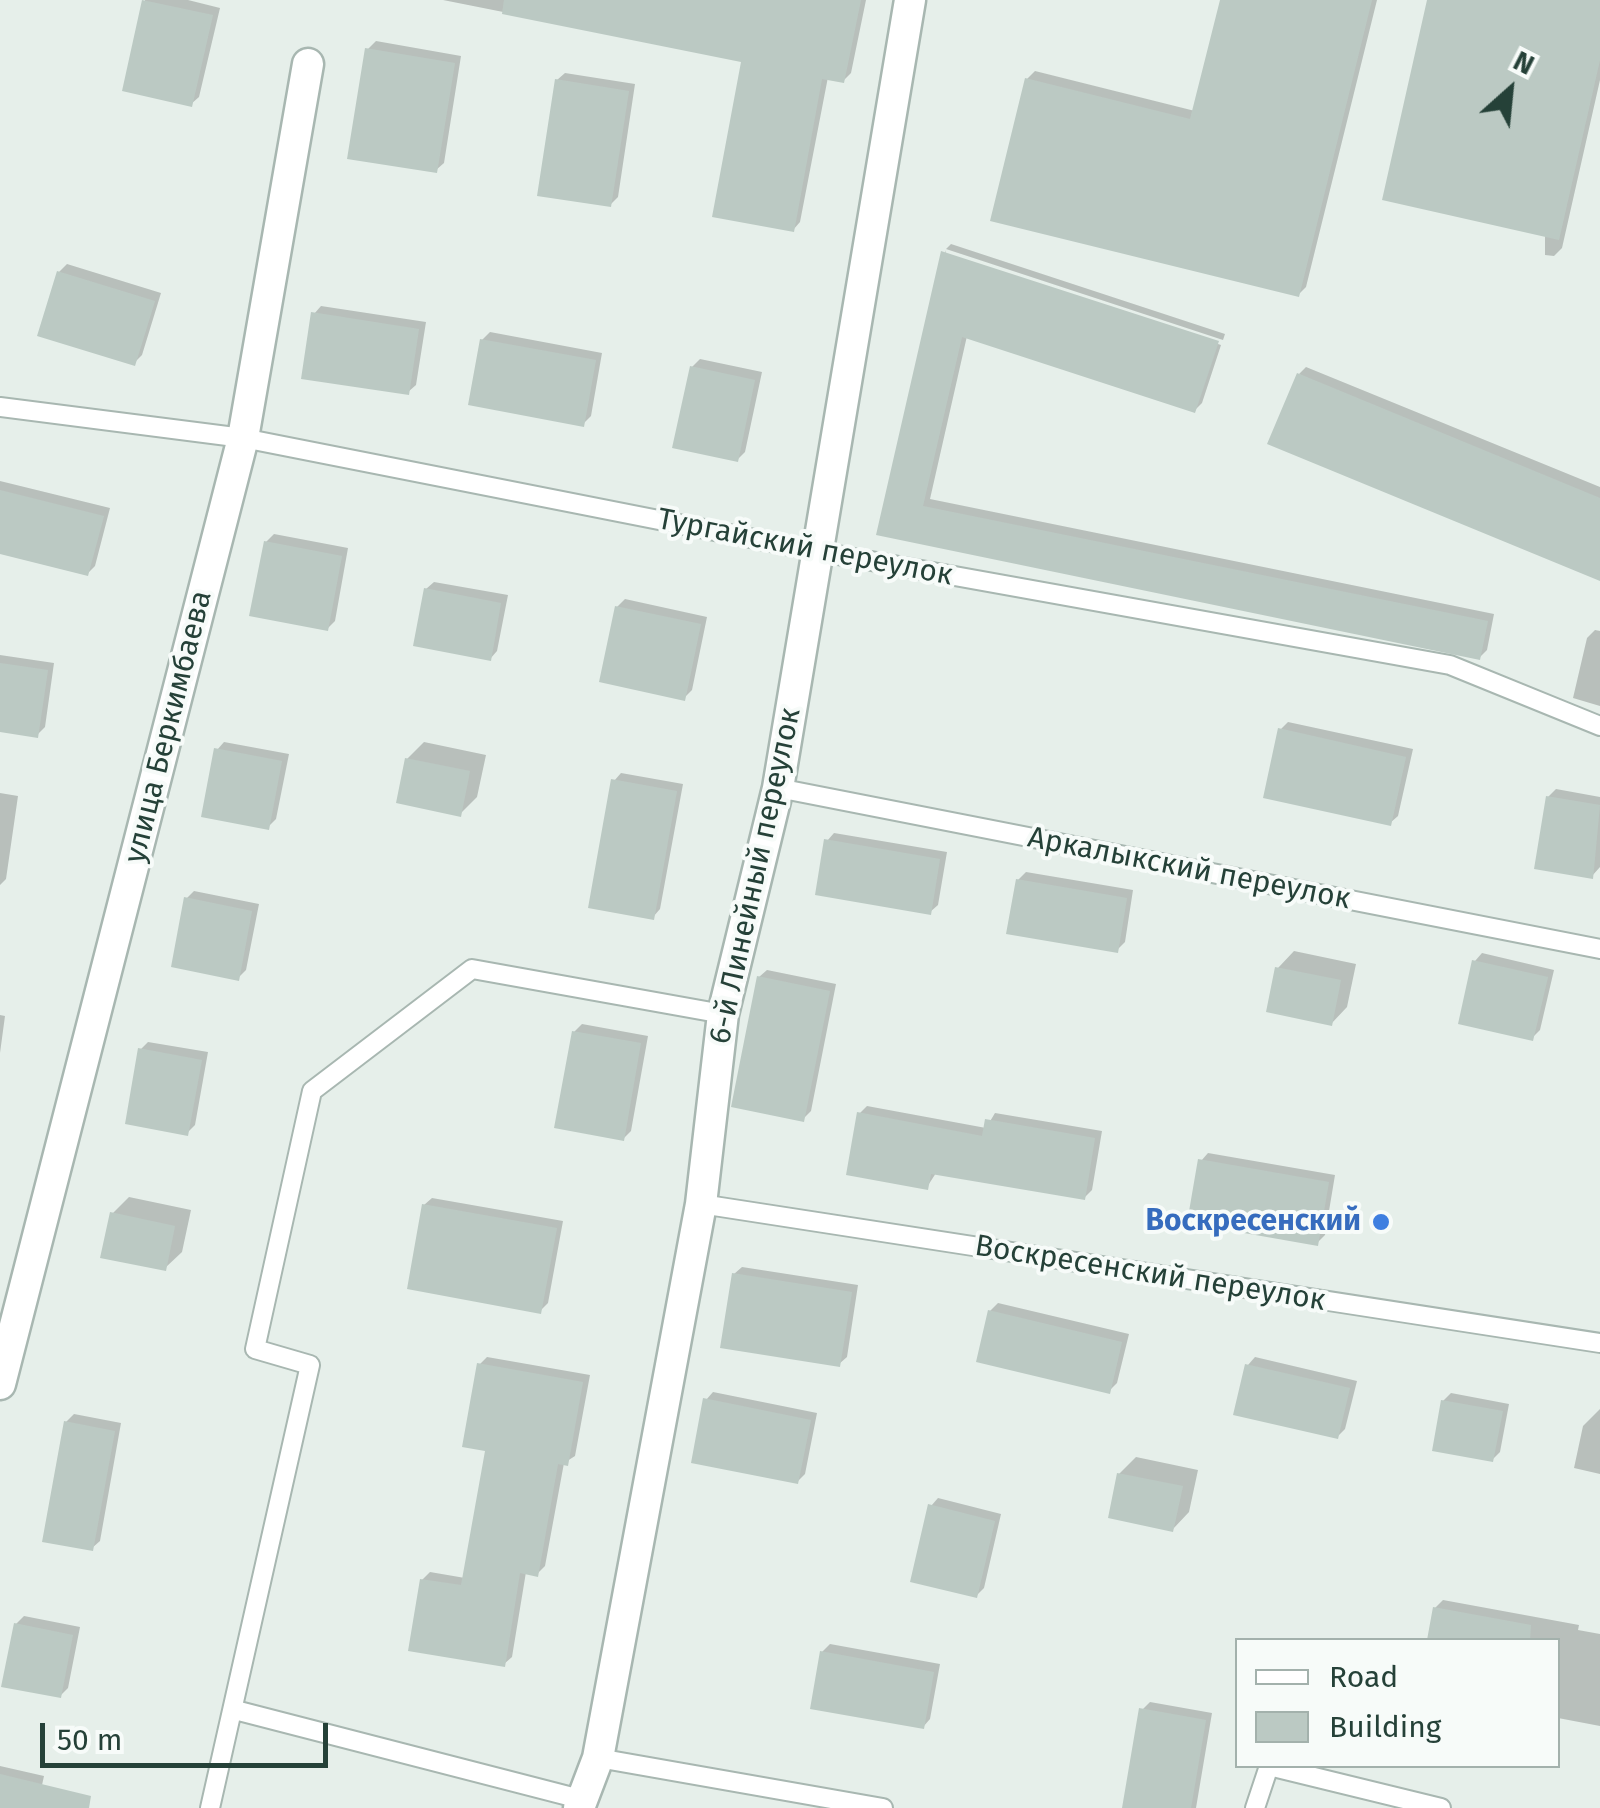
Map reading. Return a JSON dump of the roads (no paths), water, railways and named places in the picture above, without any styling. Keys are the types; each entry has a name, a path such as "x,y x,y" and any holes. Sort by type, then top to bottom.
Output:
{"street":[{"name":"6-й Линейный переулок","path":"580,1803 598,1758 701,1204 723,1014 778,788 910,0"},
{"name":"улица Беркимбаева","path":"0,1384 244,438 308,64"}],"lane":[{"name":"Тургайский переулок","path":"0,408 244,438 820,552 1450,665 1600,726"},
{"name":"Аркалыкский переулок","path":"778,788 1600,949"},
{"path":"210,1808 310,1364 255,1349 312,1091 472,969 723,1014"},
{"name":"Воскресенский переулок","path":"701,1204 1600,1343"},
{"path":"234,1710 580,1803"},
{"path":"598,1758 884,1808"},
{"path":"1255,1808 1267,1768"},
{"path":"1276,1768 1440,1808"}],"place":[{"name":"Воскресенский","path":"1381,1222"}]}
